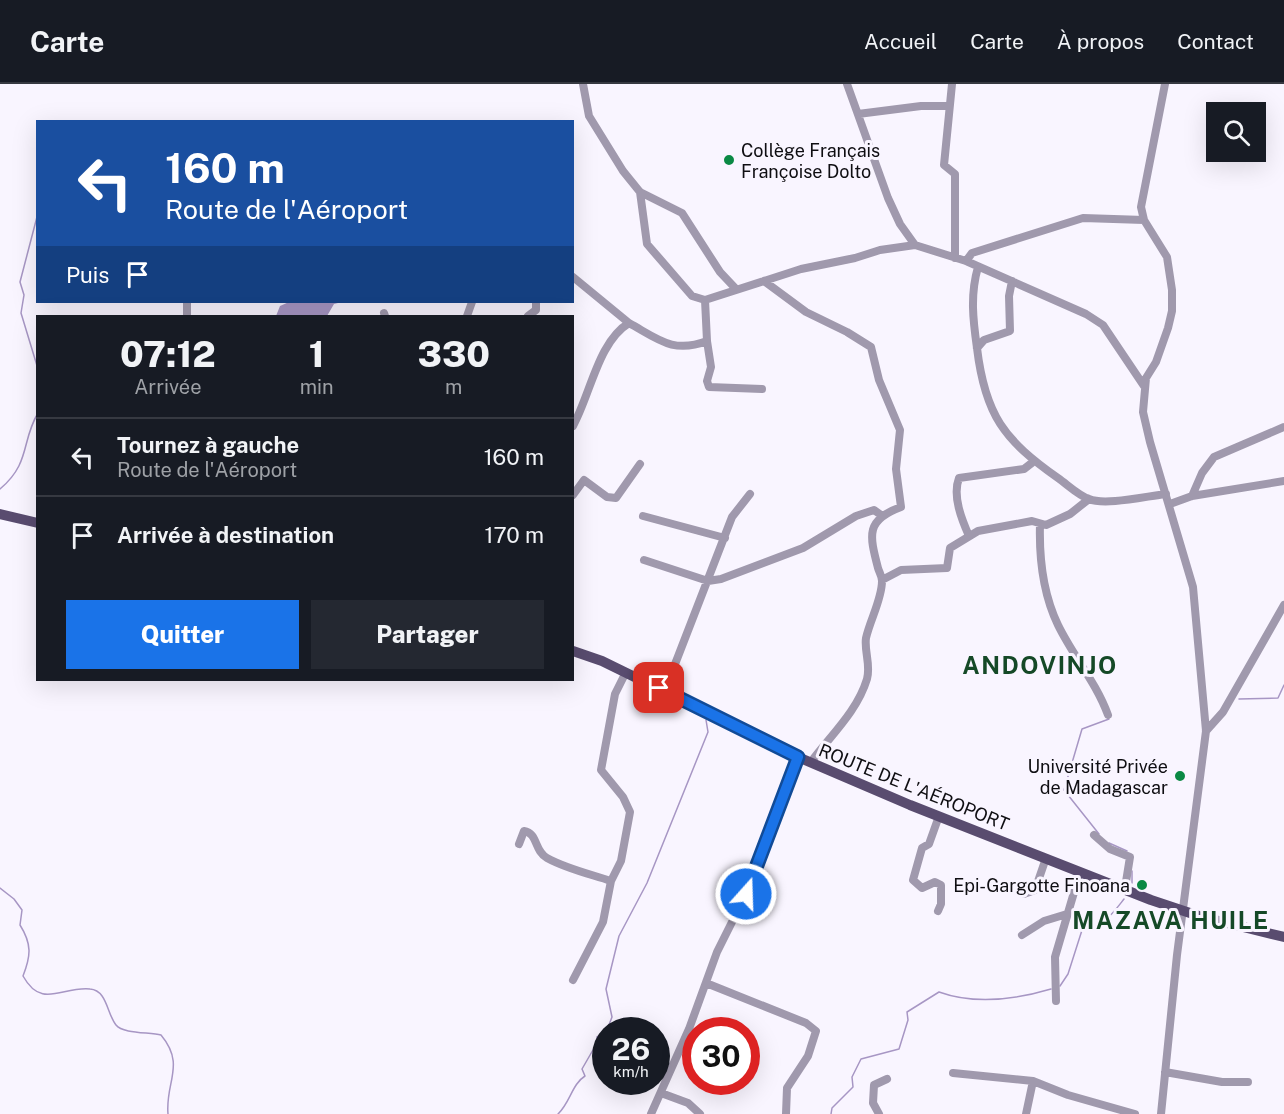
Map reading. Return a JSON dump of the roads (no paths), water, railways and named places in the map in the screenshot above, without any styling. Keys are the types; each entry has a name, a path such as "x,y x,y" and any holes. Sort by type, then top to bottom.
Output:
{"main road":[{"path":"0,514 36,523"},
{"name":"ROUTE DE L'AÉROPORT","path":"574,651 665,690 798,757 939,816 1183,911 1284,937"}],"street":[{"path":"583,84 589,116 623,171 640,192 682,213 715,265 736,289"},
{"path":"847,84 888,198 900,224 915,245"},
{"path":"952,84 944,165 955,174 955,258"},
{"path":"1161,1114 1183,911 1206,731 1193,587 1146,422 1144,386 1168,328 1172,311 1172,290 1167,258 1144,220 1141,207 1145,177 1165,84"},
{"path":"858,114 921,106 949,106"},
{"path":"640,192 647,244 692,296 705,300 736,289 880,250 915,245 966,261 1086,314 1103,325 1144,386"},
{"path":"966,261 972,253 1083,218 1144,220"},
{"path":"978,267 972,306 985,398 1008,435 1033,462 1089,500 1103,501 1167,494"},
{"path":"574,278 629,323 673,347 693,346 706,341"},
{"path":"764,281 806,312 847,332 871,347 879,380 900,430 896,470 902,507 882,515 875,520 872,528 882,580 866,642 869,663 867,679 850,713 811,762"},
{"path":"977,348 984,340 1010,331 1009,296 1012,281"},
{"path":"705,300 706,341 711,367 706,381 709,387 762,389"},
{"path":"529,315 536,310 536,303"},
{"path":"574,424 590,391 603,350 620,329 629,323"},
{"path":"1192,496 1202,473 1214,457 1284,426"},
{"path":"969,536 958,503 959,478 1024,469 1033,462"},
{"path":"574,494 584,480 607,497 616,498 640,464"},
{"path":"1170,504 1192,496 1284,481"},
{"path":"665,690 732,517 750,494"},
{"path":"882,580 901,570 947,568 950,548 978,531 1005,528 1032,521 1046,525 1070,514 1089,500"},
{"path":"644,560 708,581 742,572 803,548 856,516 874,510 882,515"},
{"path":"644,516 725,538"},
{"path":"1040,524 1044,584 1051,607 1059,626 1088,672 1108,715"},
{"path":"1206,731 1223,712 1284,605"},
{"path":"573,980 603,922 611,881 621,861 630,812 623,797 601,770 615,694 626,672"},
{"path":"670,1073 717,952 746,894 798,757"},
{"path":"938,911 941,904 940,885 935,882 922,888 913,880 922,848 929,844 939,816"},
{"path":"519,843 520,835 524,831 529,831 534,836 535,847 545,857 611,881"},
{"path":"1094,835 1110,849 1130,857"},
{"path":"1125,888 1130,857 1128,847"},
{"path":"1020,893 1035,890 1046,858"},
{"path":"1056,1001 1055,957 1080,872"},
{"path":"1022,935 1044,921 1067,914"},
{"path":"706,983 806,1023 816,1031 808,1056 787,1088 786,1114"},
{"path":"1165,1072 1222,1082 1248,1082"},
{"path":"953,1073 992,1079 1033,1081 1068,1095 1134,1114"},
{"path":"886,1079 874,1085 873,1102 878,1113 886,1114"},
{"path":"1026,1114 1033,1081"},
{"path":"651,1114 661,1095"},
{"path":"667,1095 688,1103 700,1114"}],"waterway":[{"path":"36,221 20,282 24,295 21,313 36,362"},
{"path":"0,489 17,470 36,417"},
{"path":"1239,699 1278,698 1284,685"},
{"path":"1099,834 1064,790 1082,729 1109,719"},
{"path":"612,1017 606,989 619,936 647,883 708,732 706,720"},
{"path":"1109,843 1127,851"},
{"path":"1132,871 1132,883"},
{"path":"0,888 14,899 22,910 20,925 27,938 29,950 23,976 30,986 45,994 80,989 96,990 103,998 119,1028 161,1035 168,1046 173,1065 168,1114"},
{"path":"1060,986 1068,974 1083,927 1102,922 1124,899"},
{"path":"831,1114 832,1108 853,1087 852,1077 861,1059 899,1049 908,1020 907,1012 939,992 966,999 995,1000 1051,989"},
{"path":"558,1114 577,1084 585,1076 582,1069 592,1052"}],"place":[{"name":"Collège Français Françoise Dolto","path":"729,160"},
{"name":"Université Privée de Madagascar","path":"1180,776"},
{"name":"Epi-Gargotte Finoana","path":"1142,885"}],"district":[{"name":"ANDOVINJO","path":"1040,665"},
{"name":"MAZAVA HUILE","path":"1171,920"}]}
